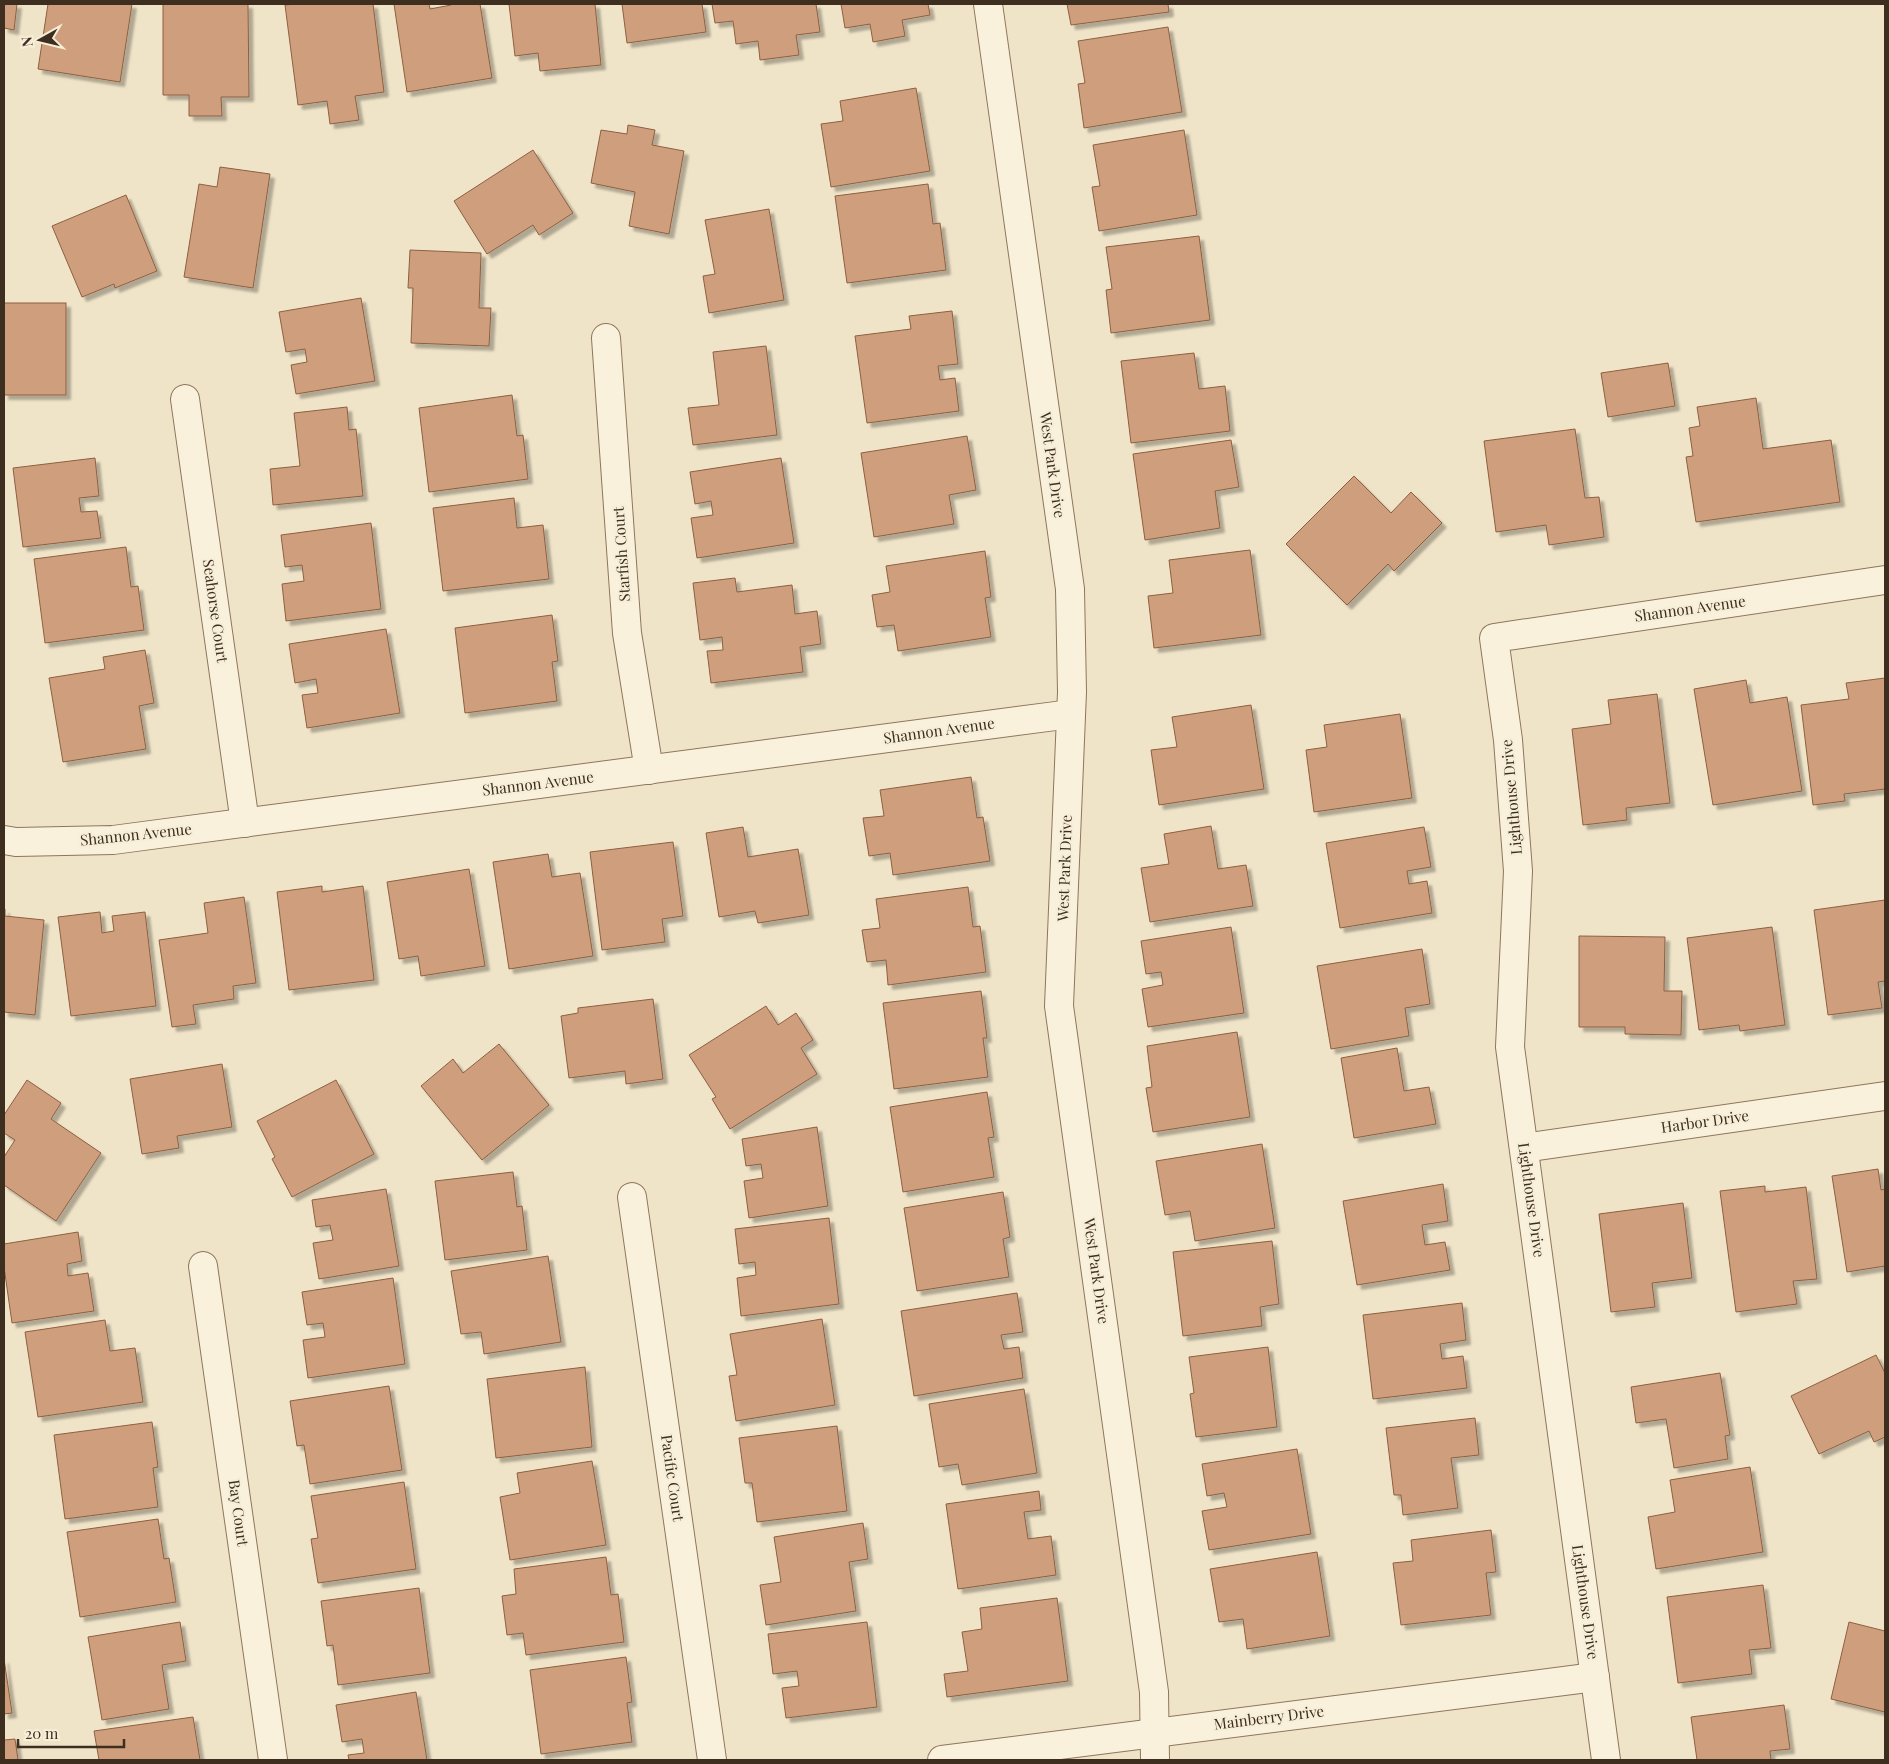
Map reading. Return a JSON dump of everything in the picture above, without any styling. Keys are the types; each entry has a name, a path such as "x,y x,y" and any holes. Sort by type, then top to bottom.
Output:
{"street":[{"name":"West Park Drive","path":"988,4 1070,590 1072,692 1059,1006 1154,1692 1155,1760"},
{"name":"Starfish Court","path":"606,338 627,633 649,770"},
{"name":"Seahorse Court","path":"185,399 245,823"},
{"name":"Shannon Avenue","path":"1494,638 1885,580"},
{"name":"Lighthouse Drive","path":"1494,638 1508,740 1518,871 1510,1047 1606,1760"},
{"name":"Shannon Avenue","path":"4,840 16,842 113,840 1071,714"},
{"name":"Harbor Drive","path":"1524,1148 1885,1096"},
{"name":"Pacific Court","path":"632,1196 712,1760"},
{"name":"Bay Court","path":"203,1266 273,1760"},
{"name":"Mainberry Drive","path":"942,1760 1595,1676"}],"building":[{"path":"4,4 17,4 14,30 4,28"},
{"path":"48,4 132,4 120,82 38,69"},
{"path":"163,4 248,4 249,97 221,97 222,116 189,116 189,95 163,95"},
{"path":"373,4 384,92 355,96 359,120 330,124 327,101 298,105 285,5"},
{"path":"394,4 429,4 430,9 451,4 480,4 492,78 407,92"},
{"path":"509,4 595,4 601,65 540,71 538,53 515,56"},
{"path":"622,4 702,4 706,32 627,43"},
{"path":"712,4 816,4 820,32 796,35 799,55 760,60 758,41 736,44 733,21 715,23"},
{"path":"841,4 928,4 930,15 902,20 905,36 873,42 870,24 845,28"},
{"path":"1067,4 1168,4 1169,12 1071,25"},
{"path":"1168,27 1182,112 1084,128 1078,84 1085,83 1078,41"},
{"path":"916,88 930,171 831,187 821,124 843,121 840,101"},
{"path":"628,125 655,130 652,145 684,151 669,234 629,226 635,192 591,183 601,130 627,134"},
{"path":"1184,130 1197,215 1099,231 1092,187 1100,186 1093,145"},
{"path":"533,150 573,213 539,235 533,225 487,254 454,201"},
{"path":"220,167 270,174 253,288 184,277 199,184 217,187"},
{"path":"928,184 933,224 940,223 946,270 847,283 835,196"},
{"path":"126,195 157,271 115,288 114,284 82,297 52,226"},
{"path":"769,209 784,300 709,313 703,276 715,274 705,220"},
{"path":"1199,236 1210,320 1111,333 1106,290 1112,289 1106,247"},
{"path":"410,250 481,253 479,308 491,308 489,346 411,343 413,288 408,288"},
{"path":"361,298 375,381 296,394 291,365 307,362 305,349 286,352 279,312"},
{"path":"4,303 66,303 66,395 4,395"},
{"path":"952,311 958,364 938,366 940,380 955,378 959,411 867,423 855,336 911,329 909,316"},
{"path":"766,346 777,435 693,445 688,408 719,405 713,352"},
{"path":"1194,353 1199,389 1225,386 1230,431 1131,443 1121,361"},
{"path":"1668,363 1675,406 1608,417 1601,373"},
{"path":"512,395 517,436 523,435 528,479 429,492 419,408"},
{"path":"1756,398 1763,449 1831,440 1840,502 1696,522 1686,457 1693,456 1689,428 1700,426 1697,407"},
{"path":"347,407 349,430 356,429 363,496 273,505 270,469 300,466 294,413"},
{"path":"1575,429 1585,498 1599,497 1604,537 1549,545 1546,525 1496,532 1484,441"},
{"path":"967,436 976,490 949,495 954,524 874,537 861,453"},
{"path":"1231,440 1239,487 1215,491 1220,528 1145,540 1133,454"},
{"path":"95,458 99,496 79,498 81,512 97,511 101,538 23,547 13,468"},
{"path":"781,458 794,543 697,558 691,518 713,515 711,501 695,504 690,472"},
{"path":"1354,476 1391,513 1411,492 1442,523 1394,571 1388,564 1347,605 1286,544"},
{"path":"514,498 517,528 543,525 549,579 443,591 433,508"},
{"path":"371,523 381,609 286,621 282,584 304,581 302,565 285,567 281,535"},
{"path":"126,547 131,587 138,586 144,630 45,643 34,559"},
{"path":"1250,550 1261,635 1154,648 1148,596 1173,593 1169,560"},
{"path":"985,551 991,597 985,598 991,637 898,651 894,625 877,627 872,595 890,592 886,566"},
{"path":"735,578 737,592 792,585 795,614 817,611 821,644 800,647 803,672 711,683 707,651 723,650 722,637 700,640 693,583"},
{"path":"552,615 558,661 552,662 557,701 465,713 455,628"},
{"path":"386,629 400,713 307,728 302,695 318,693 316,679 295,683 289,644"},
{"path":"145,650 154,703 139,706 146,749 63,762 49,678 105,669 103,657"},
{"path":"1885,678 1885,789 1844,794 1845,801 1813,805 1801,705 1849,699 1846,683"},
{"path":"1746,680 1750,703 1787,697 1802,791 1713,805 1694,689"},
{"path":"1657,694 1670,803 1626,808 1627,820 1583,825 1572,729 1611,724 1608,700"},
{"path":"1251,705 1264,789 1159,805 1151,750 1177,747 1172,717"},
{"path":"1400,714 1412,798 1314,812 1306,750 1327,747 1324,725"},
{"path":"971,777 977,818 983,817 990,861 893,875 890,853 869,856 863,818 884,816 880,790"},
{"path":"1211,826 1218,869 1246,865 1253,906 1150,922 1141,868 1169,864 1164,834"},
{"path":"743,827 748,857 798,849 809,915 758,923 755,911 719,917 706,833"},
{"path":"1424,827 1431,867 1407,871 1409,884 1427,881 1432,913 1340,928 1326,843"},
{"path":"673,842 683,916 662,919 665,942 602,950 590,852"},
{"path":"548,854 552,877 580,873 593,956 509,969 493,862"},
{"path":"469,869 485,966 421,976 418,956 399,959 387,882"},
{"path":"322,886 322,892 363,886 374,980 289,990 277,892"},
{"path":"968,887 973,927 980,926 986,972 888,985 886,960 867,962 862,930 880,928 876,899"},
{"path":"244,897 256,983 233,986 234,999 193,1005 196,1024 172,1027 159,940 208,933 204,903"},
{"path":"1885,900 1885,981 1878,982 1882,1008 1828,1015 1814,910"},
{"path":"4,909 5,916 44,920 35,1015 4,1012"},
{"path":"100,912 102,933 114,931 112,916 145,912 156,1006 71,1016 58,917"},
{"path":"1231,927 1244,1013 1148,1027 1142,989 1163,985 1161,972 1146,974 1141,941"},
{"path":"1772,927 1785,1025 1740,1031 1739,1025 1699,1030 1687,938"},
{"path":"1579,936 1665,937 1664,991 1682,991 1681,1035 1625,1034 1625,1027 1579,1027"},
{"path":"1422,949 1430,1004 1405,1008 1409,1036 1331,1049 1317,966"},
{"path":"981,991 987,1038 983,1038 988,1077 894,1089 883,1003"},
{"path":"653,999 663,1079 626,1084 625,1071 569,1078 561,1016 578,1013 578,1008"},
{"path":"766,1006 778,1025 796,1013 813,1040 801,1048 817,1074 730,1129 712,1099 716,1097 689,1055"},
{"path":"1237,1032 1250,1117 1153,1132 1146,1088 1152,1087 1147,1046"},
{"path":"499,1044 549,1105 482,1160 421,1086 453,1059 463,1073"},
{"path":"1397,1048 1404,1091 1429,1087 1436,1124 1354,1138 1341,1058"},
{"path":"222,1064 232,1127 177,1136 179,1148 142,1154 130,1079"},
{"path":"27,1080 61,1103 51,1119 101,1153 56,1221 4,1185 4,1157 15,1140 4,1133 4,1115"},
{"path":"336,1080 374,1154 292,1197 272,1159 275,1157 257,1121"},
{"path":"987,1092 994,1137 988,1138 994,1177 903,1192 890,1107"},
{"path":"817,1127 828,1206 749,1218 744,1181 763,1178 761,1164 746,1166 742,1139"},
{"path":"1262,1144 1275,1228 1195,1241 1190,1211 1165,1215 1156,1161"},
{"path":"1878,1169 1881,1190 1885,1189 1885,1266 1847,1272 1832,1176"},
{"path":"513,1172 517,1207 522,1206 527,1250 445,1260 435,1181"},
{"path":"1443,1184 1448,1221 1422,1225 1425,1245 1445,1242 1450,1270 1357,1285 1343,1201"},
{"path":"1765,1186 1765,1192 1806,1187 1817,1279 1793,1281 1797,1304 1736,1312 1720,1191"},
{"path":"386,1189 399,1266 319,1279 313,1243 333,1240 330,1225 316,1227 312,1200"},
{"path":"1003,1192 1010,1237 1003,1239 1009,1277 917,1291 904,1208"},
{"path":"1683,1203 1692,1278 1652,1283 1655,1307 1611,1312 1599,1214"},
{"path":"829,1218 839,1304 741,1316 737,1278 756,1275 755,1262 739,1264 735,1229"},
{"path":"78,1232 82,1261 67,1264 68,1276 88,1273 94,1311 12,1323 4,1267 4,1244"},
{"path":"1272,1241 1279,1304 1260,1307 1262,1326 1183,1336 1173,1252"},
{"path":"548,1256 561,1342 484,1354 481,1332 461,1334 451,1271"},
{"path":"393,1278 405,1364 308,1378 303,1340 325,1337 323,1323 307,1325 302,1292"},
{"path":"1017,1293 1023,1332 1001,1335 1004,1349 1019,1347 1023,1378 914,1396 901,1311"},
{"path":"1462,1303 1466,1340 1440,1344 1442,1359 1463,1356 1467,1388 1373,1399 1363,1315"},
{"path":"822,1319 835,1405 736,1421 729,1376 737,1375 730,1334"},
{"path":"105,1320 110,1351 135,1348 143,1402 38,1417 25,1332"},
{"path":"1268,1347 1277,1427 1196,1437 1190,1394 1194,1393 1189,1357"},
{"path":"1876,1355 1885,1373 1885,1437 1874,1442 1869,1431 1819,1454 1791,1396"},
{"path":"585,1367 592,1447 496,1458 487,1379"},
{"path":"1720,1373 1730,1435 1725,1436 1728,1459 1674,1468 1666,1419 1636,1423 1631,1387"},
{"path":"389,1386 402,1470 310,1484 304,1445 297,1446 290,1401"},
{"path":"1024,1389 1037,1473 962,1485 958,1464 939,1467 929,1404"},
{"path":"1475,1418 1479,1455 1451,1458 1458,1508 1403,1515 1401,1495 1394,1495 1386,1428"},
{"path":"152,1422 158,1467 153,1468 158,1507 65,1519 54,1435"},
{"path":"837,1426 847,1511 757,1522 752,1483 745,1483 739,1438"},
{"path":"1297,1449 1311,1534 1209,1550 1202,1511 1227,1507 1224,1493 1207,1496 1202,1464"},
{"path":"592,1461 606,1545 510,1560 500,1497 520,1493 517,1473"},
{"path":"1750,1467 1763,1552 1656,1569 1648,1517 1675,1512 1670,1480"},
{"path":"404,1482 416,1569 318,1583 311,1539 318,1538 311,1496"},
{"path":"1039,1491 1041,1510 1024,1512 1028,1539 1051,1536 1056,1575 958,1589 946,1504"},
{"path":"158,1519 164,1559 169,1558 176,1602 80,1617 67,1532"},
{"path":"863,1523 868,1559 849,1562 856,1611 766,1625 760,1585 781,1582 774,1537"},
{"path":"1491,1530 1496,1572 1486,1573 1491,1615 1401,1625 1393,1563 1413,1561 1411,1540"},
{"path":"1317,1552 1330,1636 1247,1649 1243,1619 1219,1622 1210,1569"},
{"path":"606,1557 611,1595 618,1594 624,1642 526,1655 523,1633 507,1635 502,1596 516,1594 514,1569"},
{"path":"1763,1585 1771,1648 1749,1650 1752,1674 1678,1683 1667,1597"},
{"path":"419,1588 430,1673 338,1685 333,1645 327,1646 321,1601"},
{"path":"1057,1598 1068,1681 947,1697 944,1674 968,1671 962,1632 982,1629 980,1608"},
{"path":"180,1622 186,1661 162,1665 169,1709 102,1720 88,1637"},
{"path":"867,1622 877,1707 786,1718 782,1688 799,1686 797,1671 773,1674 768,1634"},
{"path":"1849,1622 1885,1631 1885,1712 1831,1699"},
{"path":"626,1657 632,1702 627,1703 632,1742 541,1754 530,1670"},
{"path":"4,1659 12,1713 4,1714"},
{"path":"416,1692 427,1760 349,1760 348,1755 364,1753 362,1739 342,1742 336,1705"},
{"path":"1784,1705 1790,1749 1770,1751 1771,1760 1697,1760 1691,1717"},
{"path":"193,1717 200,1760 99,1760 94,1731"},
{"path":"15,1739 18,1760 4,1760 4,1740"}]}
